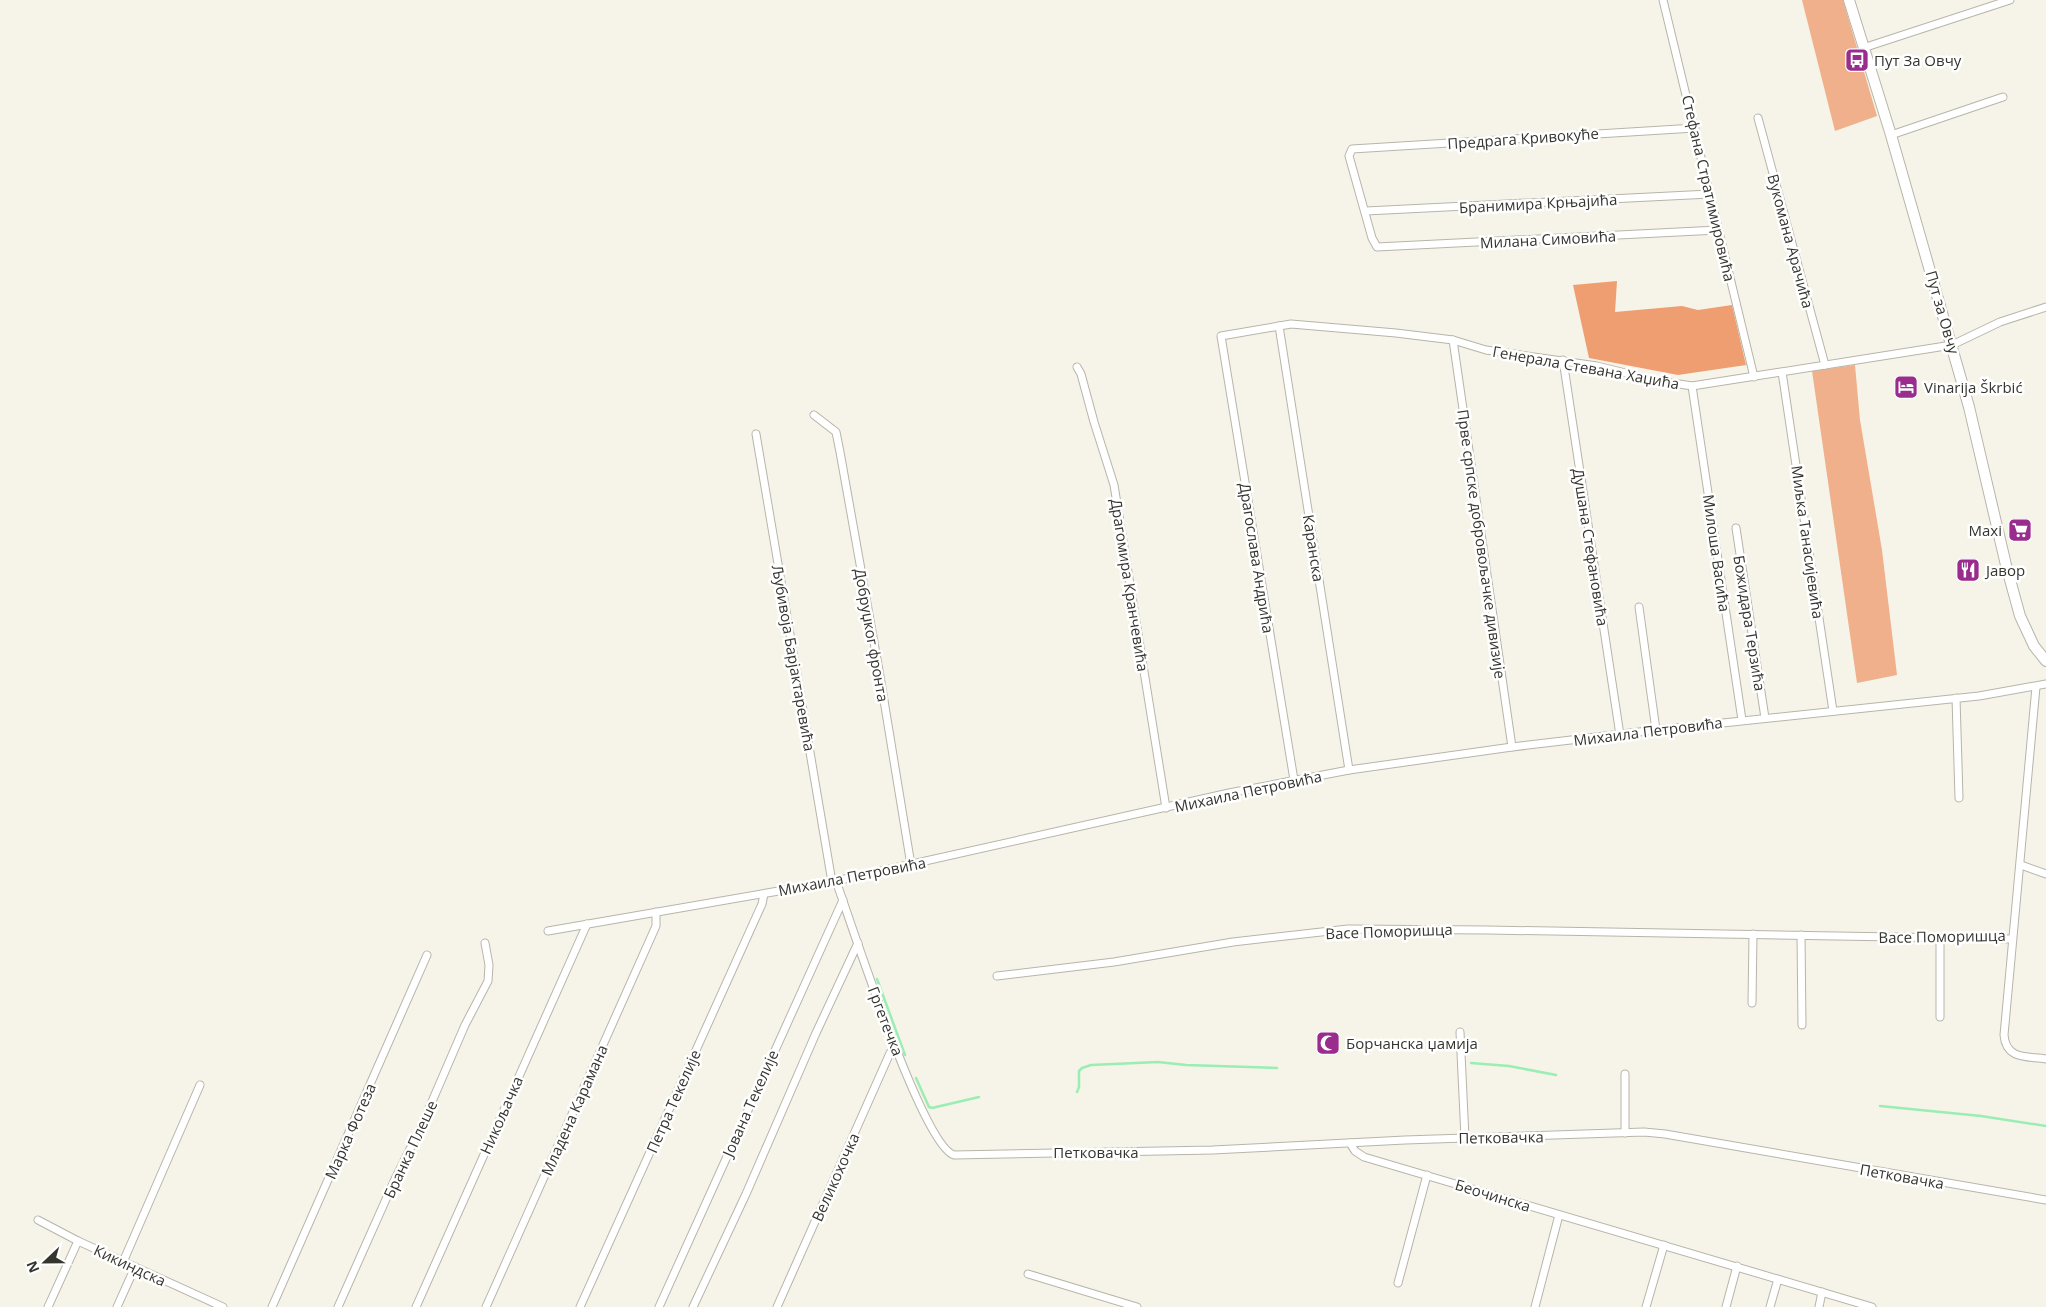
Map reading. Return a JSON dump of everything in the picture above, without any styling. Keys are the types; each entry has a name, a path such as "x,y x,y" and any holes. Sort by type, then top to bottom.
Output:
{"street":[{"name":"Стефана Стратимировића","path":"1663,0 1754,376"},
{"name":"Пут за Овчу","path":"1849,0 1952,345 1976,432 2012,590 2026,631 2035,648 2046,661"},
{"path":"1863,48 2010,0"},
{"path":"1891,136 2003,98"},
{"name":"Вукомана Арачића","path":"1758,118 1825,365"},
{"name":"Предрага Кривокуће","path":"1366,211 1359,196 1349,156 1352,149 1695,128"},
{"name":"Бранимира Крњајића","path":"1366,211 1710,194"},
{"name":"Милана Симовића","path":"1366,211 1372,238 1377,247 1718,230"},
{"name":"Генерала Стевана Хаџића","path":"1221,336 1300,324 1453,340 1486,350 1563,360 1654,380 1692,386 1952,345 2000,322 2046,307"},
{"name":"Каранска","path":"1280,326 1349,770"},
{"name":"Драгослава Андрића","path":"1221,336 1294,780"},
{"name":"Прве српске добровољачке дивизије","path":"1453,340 1512,747"},
{"name":"Душана Стефановића","path":"1563,360 1620,734"},
{"name":"Драгомира Кранчевића","path":"1077,367 1081,374 1114,485 1166,808"},
{"name":"Миљка Танасијевића","path":"1782,372 1833,711"},
{"name":"Милоша Васића","path":"1692,386 1742,720"},
{"name":"Добруџког фронта","path":"814,415 836,432 880,676 911,865"},
{"name":"Љубивоја Барјактаревића","path":"756,434 834,882"},
{"name":"Божидара Терзића","path":"1736,528 1765,718"},
{"path":"1639,607 1656,730"},
{"name":"Михаила Петровића","path":"548,930 834,882 1294,780 1349,770 1620,734 1956,698 2046,684"},
{"name":"Васе Поморишца","path":"997,976 1114,962 1233,942 1348,930 1453,929 2012,939 2021,865 2036,687"},
{"path":"1956,698 1959,798"},
{"path":"2021,865 2046,874"},
{"name":"Гргетечка","path":"834,882 895,1048 935,1133 950,1154"},
{"name":"Петра Текелије","path":"580,1307 762,904 764,894"},
{"name":"Јована Текелије","path":"659,1307 842,900"},
{"name":"Младена Карамана","path":"486,1307 656,926 656,912"},
{"name":"Никољачка","path":"416,1307 587,924"},
{"path":"1752,1003 1753,934"},
{"path":"1801,936 1802,1025"},
{"path":"1940,938 1940,1017"},
{"path":"2012,939 2004,1042 2006,1048 2015,1055 2046,1059"},
{"name":"Бранка Плеше","path":"338,1307 488,981 489,971 485,943"},
{"path":"693,1307 746,1194 816,1033 858,943"},
{"name":"Марка Фотеза","path":"272,1307 427,955"},
{"path":"1460,1032 1465,1138"},
{"name":"Великохочка","path":"777,1307 890,1053 895,1048"},
{"path":"1625,1133 1626,1074"},
{"path":"124,1262 200,1085"},
{"name":"Петковачка","path":"950,1154 1142,1152 1465,1138 1625,1133 1665,1134 2046,1200"},
{"name":"Беочинска","path":"1350,1143 1355,1151 1364,1156 1872,1307"},
{"path":"1398,1283 1427,1175"},
{"path":"1536,1307 1560,1215"},
{"name":"Кикиндска","path":"38,1220 208,1304 223,1307"},
{"path":"48,1307 78,1241"},
{"path":"1646,1307 1664,1245"},
{"path":"1726,1307 1737,1266"},
{"path":"117,1307 135,1267"},
{"path":"1028,1274 1120,1305 1137,1307"},
{"path":"1770,1307 1778,1279"},
{"path":"1818,1307 1822,1292"}],"shaded area":[{"path":"1802,0 1843,0 1877,116 1835,131"},
{"path":"1617,281 1615,312 1682,306 1698,310 1732,305 1746,365 1678,375 1589,358 1573,285"},
{"path":"1855,365 1860,420 1882,550 1897,675 1857,683 1812,371"}],"waterway":[{"path":"877,979 905,1055"},
{"path":"1077,1092 1079,1087 1079,1071 1091,1065 1158,1062 1186,1065 1277,1068"},
{"path":"1471,1063 1509,1066 1556,1075"},
{"path":"916,1078 929,1107 932,1108 979,1097"},
{"path":"1880,1106 1981,1116 2046,1126"}],"place":[{"name":"Пут За Овчу","path":"1857,60"},
{"name":"Vinarija Škrbić","path":"1906,387"},
{"name":"Maxi","path":"2020,530"},
{"name":"Јавор","path":"1968,570"},
{"name":"Борчанска џамија","path":"1328,1043"}]}
